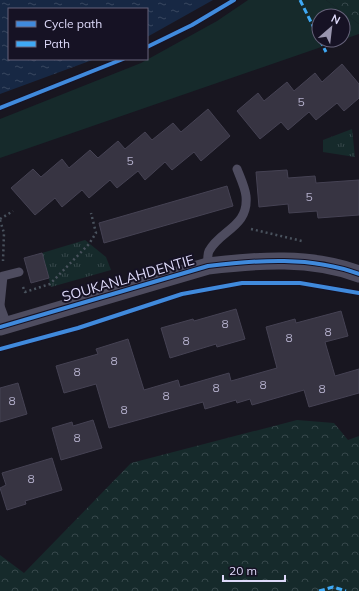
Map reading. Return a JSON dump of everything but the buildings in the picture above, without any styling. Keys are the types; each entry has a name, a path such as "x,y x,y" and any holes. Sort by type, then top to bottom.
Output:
{"street":[{"name":"SOUKANLAHDENTIE","path":"4,326 208,266 240,262 279,261 313,263 359,274"}],"lane":[{"path":"208,266 208,252 217,240 231,231 238,223 244,209 246,196 237,169"},
{"path":"4,326 0,306 3,276 19,272"}],"path":[{"path":"3,276 4,233 0,219 13,211"},
{"path":"19,272 25,292 50,284 95,237 96,230 91,213"}],"green space":[{"path":"248,0 326,0 337,8 311,8 311,48 319,48 0,158 0,119 148,60 217,21"},
{"path":"326,0 359,0 359,24 351,18 351,8 337,8"},
{"path":"351,18 359,24 359,34 351,37"},
{"path":"352,129 355,157 323,152 323,140"},
{"path":"85,240 106,257 111,270 51,287 42,253"},
{"path":"297,420 334,423 348,440 359,436 359,591 0,591 0,555 24,573 131,463"}],"water":[{"path":"0,0 213,0 148,36 148,8 8,8 8,60 92,60 0,94"}],"marked path":[{"path":"300,0 311,22"},
{"path":"324,48 326,52"},
{"path":"319,591 333,587 346,591"}],"cycle path":[{"path":"148,47 192,25 234,0"},
{"path":"0,108 120,60"},
{"path":"0,327 208,266 265,261 303,262 341,268 359,274"},
{"path":"0,349 78,328 182,294 242,283 300,283 359,293"}]}
